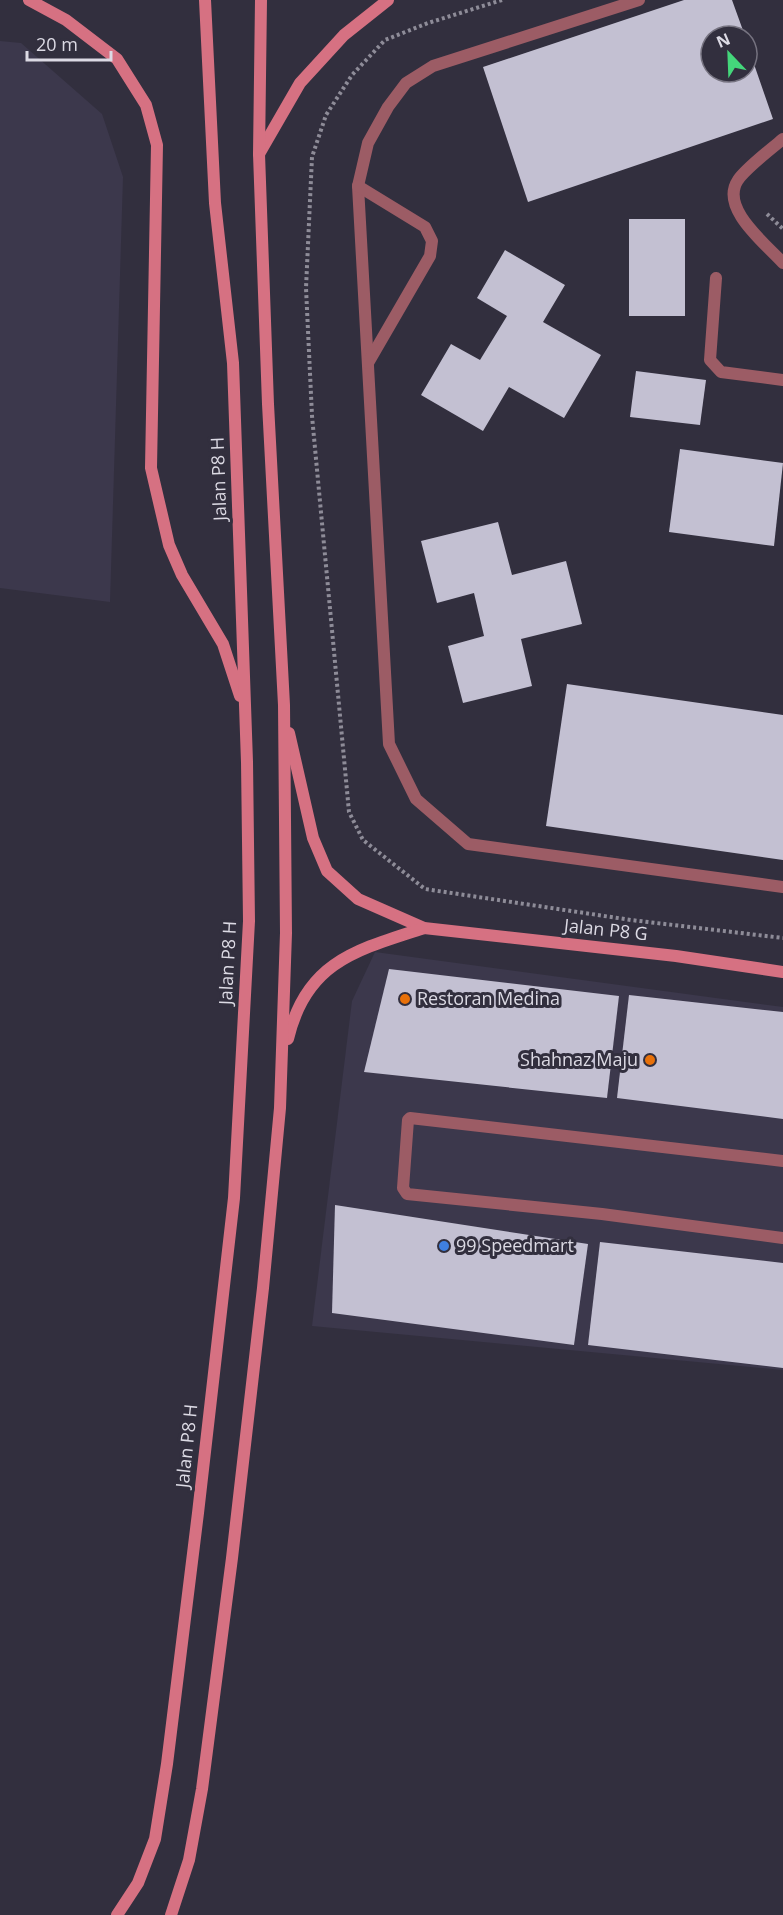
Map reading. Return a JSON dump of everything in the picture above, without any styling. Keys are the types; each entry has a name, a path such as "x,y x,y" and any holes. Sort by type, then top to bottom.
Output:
{"street":[{"path":"29,0 66,20 117,59 146,105 157,145 151,468 169,545 182,574 223,644 245,711"},
{"name":"Jalan P8 H","path":"117,1915 138,1883 155,1839 166,1764 198,1513 234,1198 249,921 245,711 233,363 215,203 205,0"},
{"path":"171,1915 189,1860 202,1789 232,1558 263,1288 280,1108 286,933 284,705 268,404 259,154 261,0"},
{"path":"259,154 300,83 344,35 388,0"},
{"name":"Jalan P8 G","path":"284,705 313,838 327,871 358,899 424,928 676,956 783,972"},
{"name":"Jalan P8 G","path":"281,1066 293,1018 312,985 332,965 379,942 424,928"}],"lane":[{"path":"639,0 433,66 406,83 388,107 368,143 358,186 389,744 416,799 468,844 783,887"},
{"path":"783,139 738,180 733,197 739,216 783,263"},
{"path":"358,186 425,228 432,241 430,256 368,364"},
{"path":"716,278 710,360 721,372 783,380"},
{"path":"783,1161 410,1118 403,1188 407,1194 602,1214 783,1238"}],"path":[{"path":"502,0 428,23 385,40 352,75 326,115 312,157 306,288 312,416 349,812 363,840 425,889 631,920 783,938"},
{"path":"762,209 783,230"}],"shaded area":[{"path":"0,41 21,43 102,114 123,177 110,602 0,588"},
{"path":"375,952 783,1007 783,1370 312,1326 352,1001"}],"building":[{"path":"684,0 732,0 741,24 699,24 699,84 759,84 759,79 773,119 528,202 483,67"},
{"path":"629,219 685,219 685,316 629,316"},
{"path":"505,250 565,285 543,322 601,355 564,418 509,387 483,431 421,395 451,344 480,360 507,316 477,298"},
{"path":"636,371 706,380 700,425 630,417"},
{"path":"680,449 783,463 774,546 669,532"},
{"path":"498,522 512,575 566,561 582,624 521,639 532,686 463,703 448,646 484,636 474,593 437,603 421,541"},
{"path":"567,684 783,715 783,860 546,826"},
{"path":"389,969 619,996 607,1098 364,1072"},
{"path":"629,995 783,1012 783,1119 617,1098"},
{"path":"335,1205 588,1244 574,1345 332,1313"},
{"path":"600,1242 783,1263 783,1368 588,1345"}],"place":[{"name":"Restoran Medina","path":"405,999"},
{"name":"Shahnaz Maju","path":"650,1060"},
{"name":"99 Speedmart","path":"444,1246"}]}
